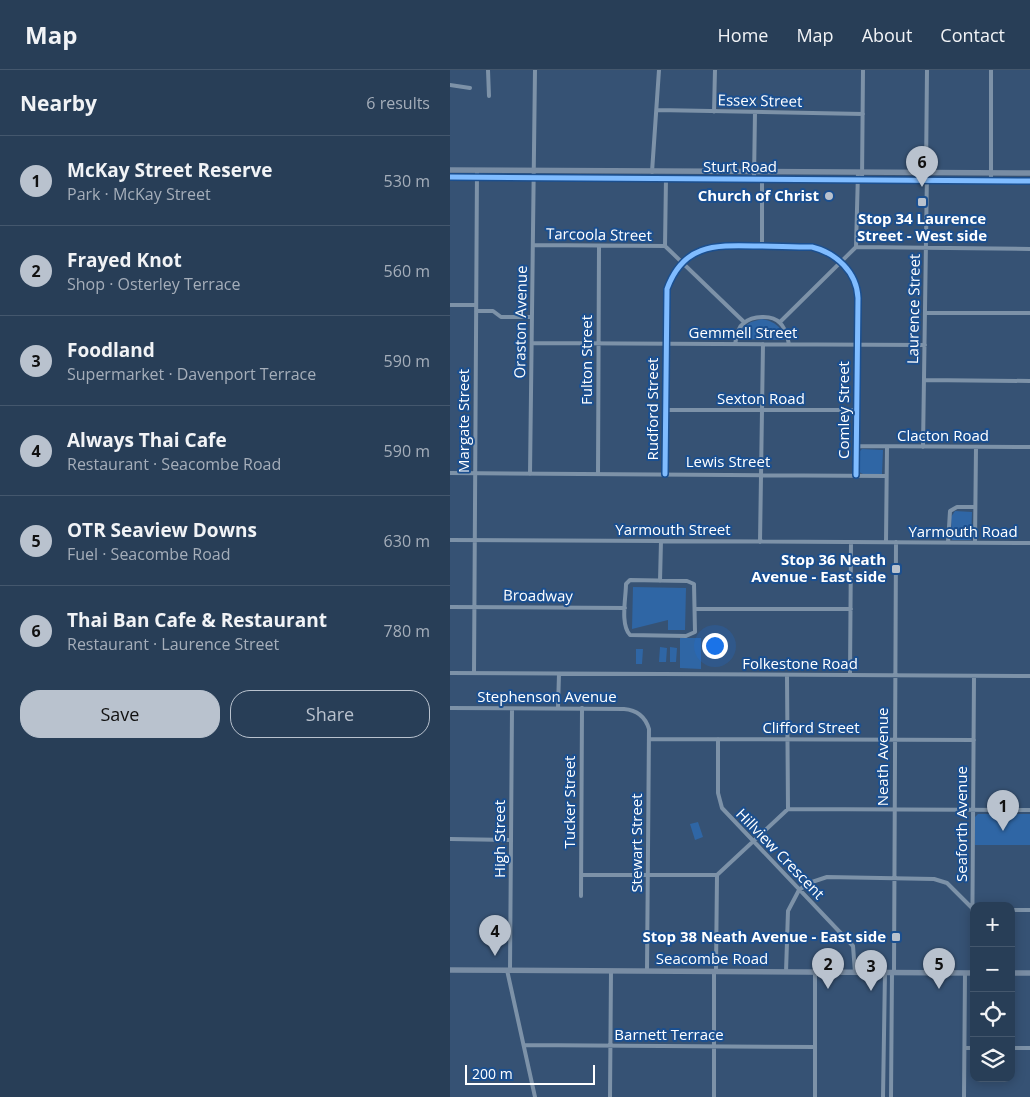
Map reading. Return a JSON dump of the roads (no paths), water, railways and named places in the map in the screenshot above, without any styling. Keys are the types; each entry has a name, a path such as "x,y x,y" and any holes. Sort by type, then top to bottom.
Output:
{"main road":[{"name":"Sturt Road","path":"450,170 1030,173"},
{"name":"Sturt Road","path":"450,177 1030,181"},
{"name":"Seacombe Road","path":"450,970 970,972"},
{"path":"1015,973 1030,973"}],"street":[{"path":"488,70 489,96"},
{"name":"Oraston Avenue","path":"530,474 536,70"},
{"path":"652,179 654,124 657,110 659,70"},
{"path":"714,70 714,112"},
{"path":"780,322 856,247 863,114 863,70"},
{"name":"Laurence Street","path":"923,447 927,70"},
{"path":"991,181 992,70"},
{"path":"450,85 470,88"},
{"name":"Essex Street","path":"657,110 863,114"},
{"path":"754,112 754,179"},
{"name":"Margate Street","path":"474,673 477,170"},
{"path":"666,171 665,246 744,322"},
{"path":"762,179 762,246"},
{"name":"Tarcoola Street","path":"533,245 665,246"},
{"path":"682,262 692,254 706,248 722,245 812,247 831,253 842,262"},
{"name":"Fulton Street","path":"598,474 599,246"},
{"path":"856,247 1030,249"},
{"name":"Rudford Street","path":"665,474 667,289 682,262"},
{"name":"Comley Street","path":"842,262 853,278 858,292 856,475"},
{"path":"450,305 476,305"},
{"path":"476,311 493,312 501,317 532,317"},
{"path":"925,313 1030,313"},
{"path":"735,344 738,330 744,322 755,317 769,318 780,322 786,332 788,344"},
{"name":"Gemmell Street","path":"532,343 925,345"},
{"path":"760,542 763,344"},
{"path":"924,380 1030,381"},
{"name":"Sexton Road","path":"666,410 857,410"},
{"name":"Clacton Road","path":"856,446 1030,447"},
{"path":"886,542 887,447"},
{"path":"975,543 976,447"},
{"name":"Lewis Street","path":"450,473 886,476"},
{"path":"948,542 950,511 957,507 976,507"},
{"name":"Yarmouth Street","path":"450,540 896,542"},
{"path":"660,541 660,580"},
{"path":"850,675 851,542"},
{"name":"Yarmouth Road","path":"896,542 1030,543"},
{"name":"Neath Avenue","path":"890,972 894,878 896,542"},
{"path":"687,580 694,584 696,630 693,634 686,636 633,636 628,632 626,608 627,582 687,580"},
{"name":"Broadway","path":"450,607 626,608"},
{"path":"696,609 850,608"},
{"name":"Folkestone Road","path":"450,673 1030,676"},
{"path":"558,674 558,708"},
{"path":"787,675 788,809"},
{"name":"Seaforth Avenue","path":"973,902 974,676"},
{"name":"Stephenson Avenue","path":"450,708 632,710 642,716"},
{"name":"High Street","path":"512,708 508,970 535,1097"},
{"name":"Tucker Street","path":"581,896 582,708"},
{"name":"Stewart Street","path":"642,716 649,729 647,971"},
{"name":"Clifford Street","path":"649,739 974,740"},
{"name":"Hillview Crescent","path":"718,739 718,793 720,804 728,816 854,948 855,972"},
{"path":"714,1097 717,876 752,841 788,809 1030,810"},
{"path":"450,839 511,840"},
{"path":"581,875 717,876"},
{"path":"786,972 788,910 799,890 814,881 827,877 930,879 944,882 970,905"},
{"path":"1015,910 1030,910"},
{"path":"610,1097 611,971"},
{"path":"815,972 815,1097"},
{"path":"883,1097 890,972"},
{"path":"890,972 891,1097"},
{"path":"964,1097 965,972"},
{"name":"Barnett Terrace","path":"524,1046 815,1047"},
{"path":"965,1048 970,1048"},
{"path":"1015,1048 1030,1048"}],"place":[{"name":"Thai Ban Cafe & Restaurant","path":"922,187"},
{"name":"Church of Christ","path":"829,196"},
{"name":"Stop 34 Laurence Street - West side","path":"922,202"},
{"name":"Stop 36 Neath Avenue - East side","path":"896,569"},
{"name":"McKay Street Reserve","path":"1003,831"},
{"name":"Stop 38 Neath Avenue - East side","path":"896,937"},
{"name":"Always Thai Cafe","path":"495,956"},
{"name":"Frayed Knot","path":"828,989"},
{"name":"OTR Seaview Downs","path":"939,989"},
{"name":"Foodland","path":"871,991"}]}
